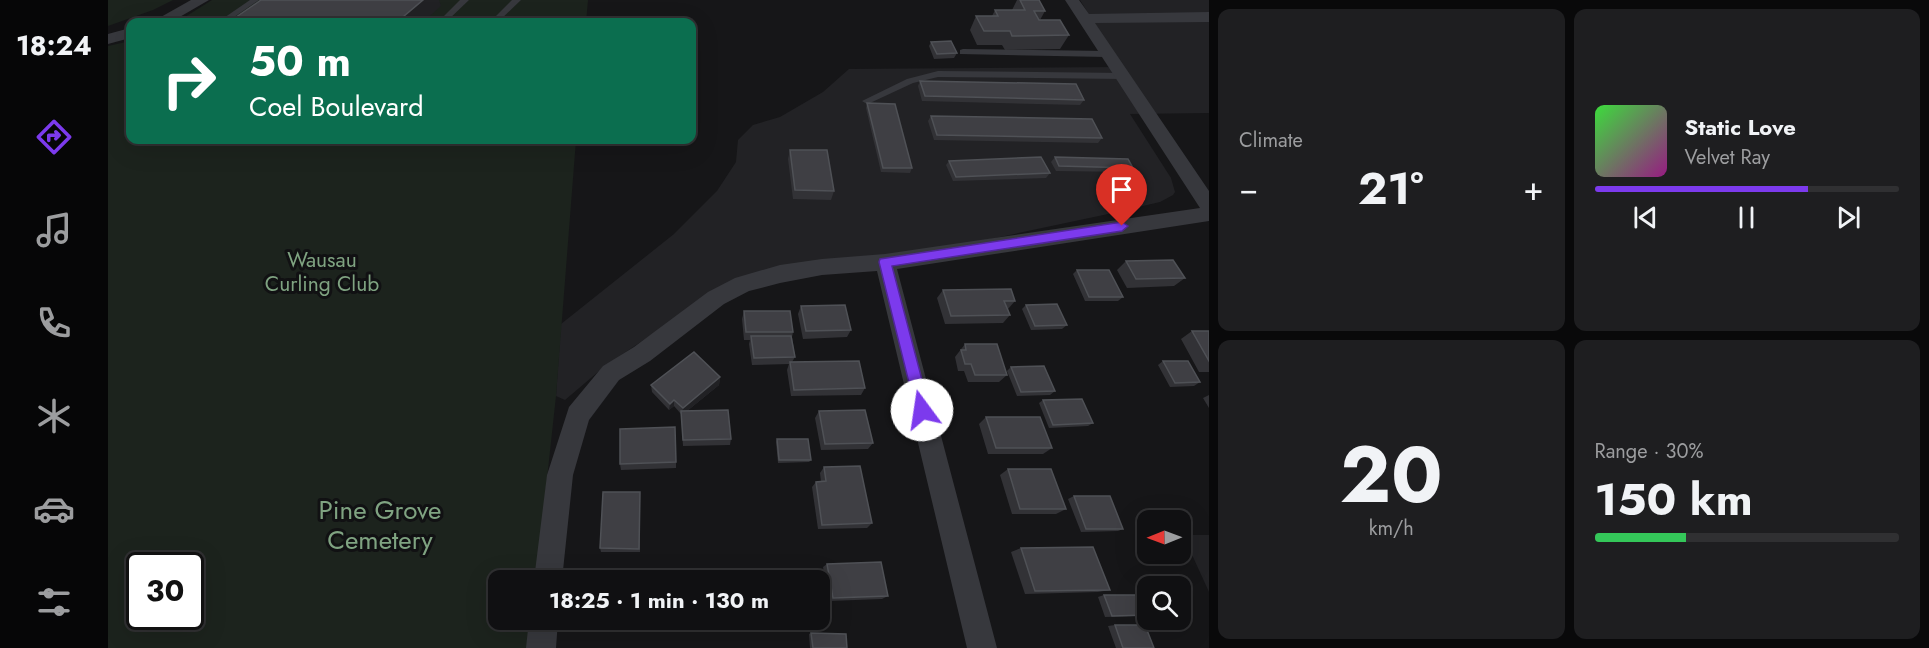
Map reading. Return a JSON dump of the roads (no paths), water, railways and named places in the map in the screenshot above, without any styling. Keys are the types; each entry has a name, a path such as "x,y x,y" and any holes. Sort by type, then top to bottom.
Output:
{"street":[{"path":"168,18 202,0"},
{"path":"1072,0 1209,206"},
{"path":"1084,19 1209,17"},
{"path":"549,570 560,475 578,415 611,373 642,354 716,298 743,284 822,267 885,262 1209,214"},
{"path":"885,262 982,648"},
{"path":"541,648 543,630"}],"lane":[{"path":"228,18 255,0"},
{"path":"446,18 465,0"},
{"path":"498,18 517,0"},
{"path":"963,52 1107,54"},
{"path":"867,101 910,81 938,75 1123,76"}],"park label":[{"name":"Wausau Curling Club","path":"322,272"},
{"name":"Pine Grove Cemetery","path":"380,525"}]}
